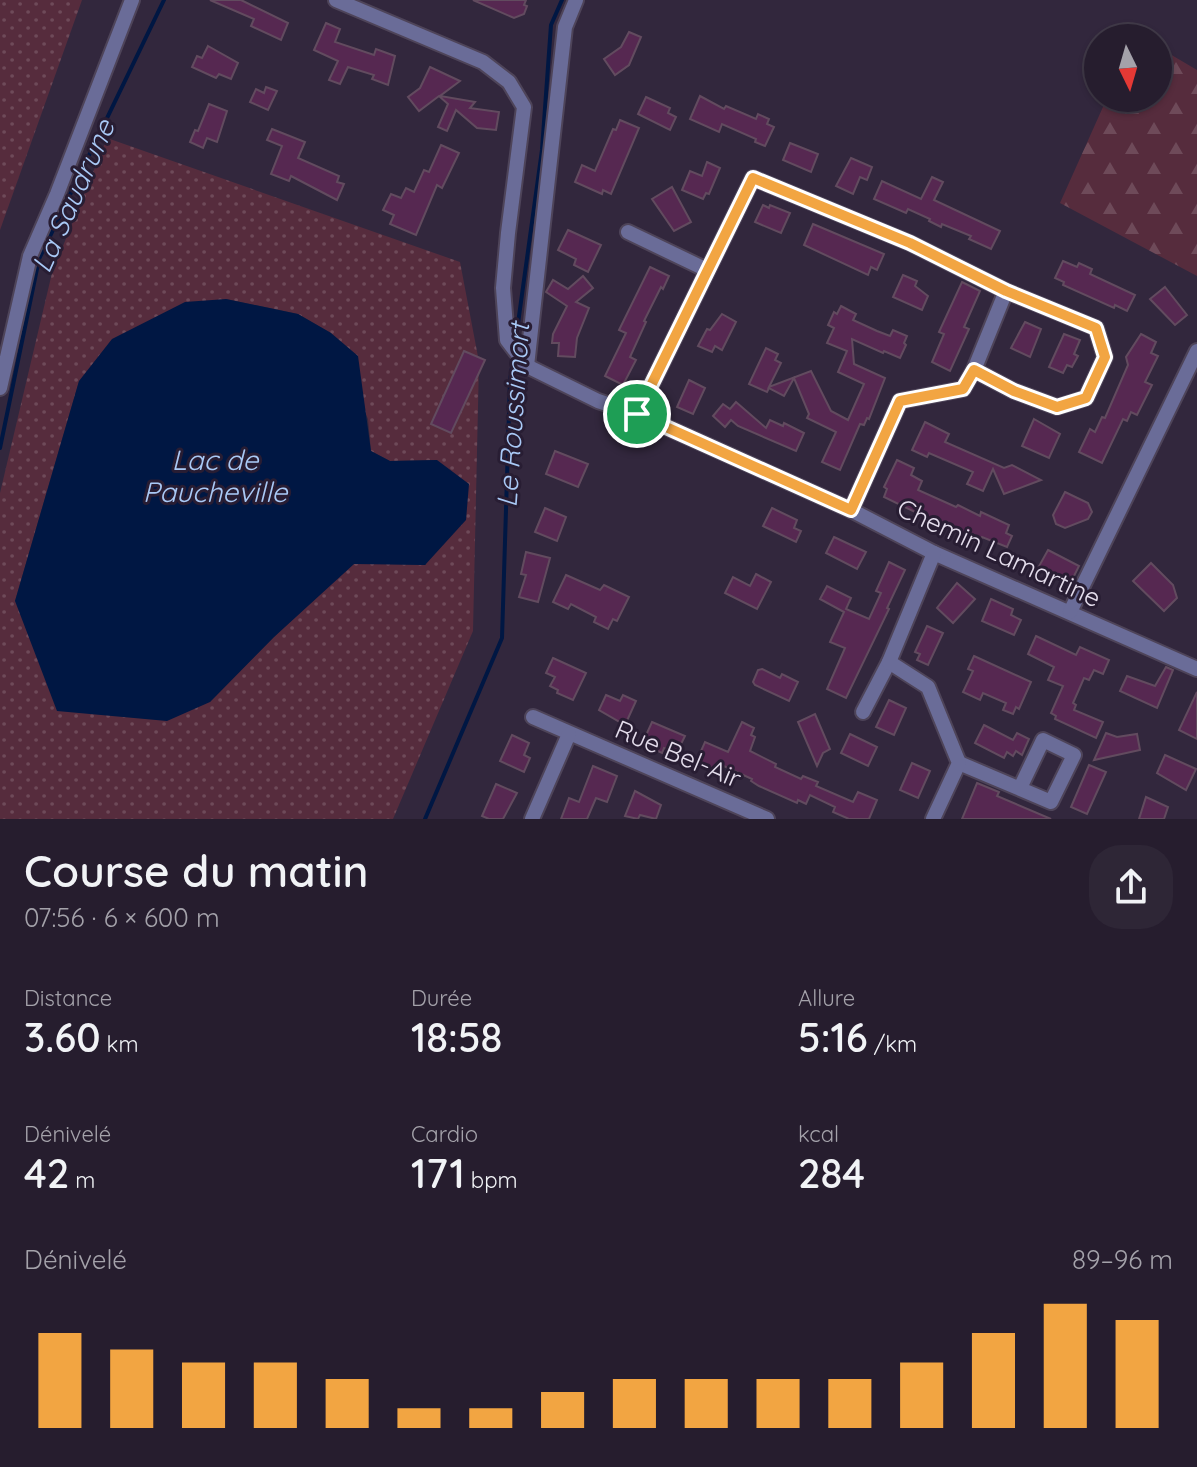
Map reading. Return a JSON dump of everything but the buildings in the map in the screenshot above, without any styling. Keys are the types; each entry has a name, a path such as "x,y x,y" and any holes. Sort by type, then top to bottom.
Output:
{"street":[{"path":"0,388 30,256 132,0"},
{"name":"Chemin Lamartine","path":"336,0 483,62 509,82 524,107 504,274 507,340 527,366 598,401 637,414 851,510 934,553 1197,669"},
{"path":"527,366 565,27 576,0"},
{"path":"637,414 753,178 910,243 1006,291 1096,328 1105,357 1086,398 1057,407 1014,391 974,370"},
{"path":"628,232 707,270"},
{"path":"851,510 900,401 963,389 974,370 1006,291"},
{"path":"1070,612 1197,351"},
{"path":"863,712 889,662 934,553"},
{"path":"889,662 928,687 959,763 1020,788"},
{"name":"Rue Bel-Air","path":"533,717 767,819"},
{"path":"532,819 569,734"},
{"path":"933,819 959,763"}],"green space":[{"path":"0,0 82,0 0,230"},
{"path":"1172,55 1197,70 1197,276 1060,203 1101,112 1172,112"},
{"path":"107,138 460,262 479,362 473,631 393,819 0,819 0,493 52,273","holes":["226,299 298,314 331,333 368,419 371,451 390,461 437,460 426,565 354,563 210,702 15,601 79,381"]}],"water":[{"name":"Lac de Paucheville","path":"226,299 298,314 331,333 358,356 371,451 390,461 437,460 469,484 466,520 425,565 354,564 274,637 210,702 167,721 57,711 15,601 79,381 112,339 185,302"}],"waterway":[{"name":"La Saudrune","path":"0,448 39,259 164,0"},
{"name":"Le Roussimort","path":"515,345 542,150 551,25 562,0"},
{"name":"Le Roussimort","path":"425,819 502,638 510,381 514,354"}],"route":[{"path":"753,178 910,243 1006,291 1096,328 1105,357 1086,398 1057,407 1014,391 974,370 963,389 900,401 851,510 637,414 753,178"}]}
